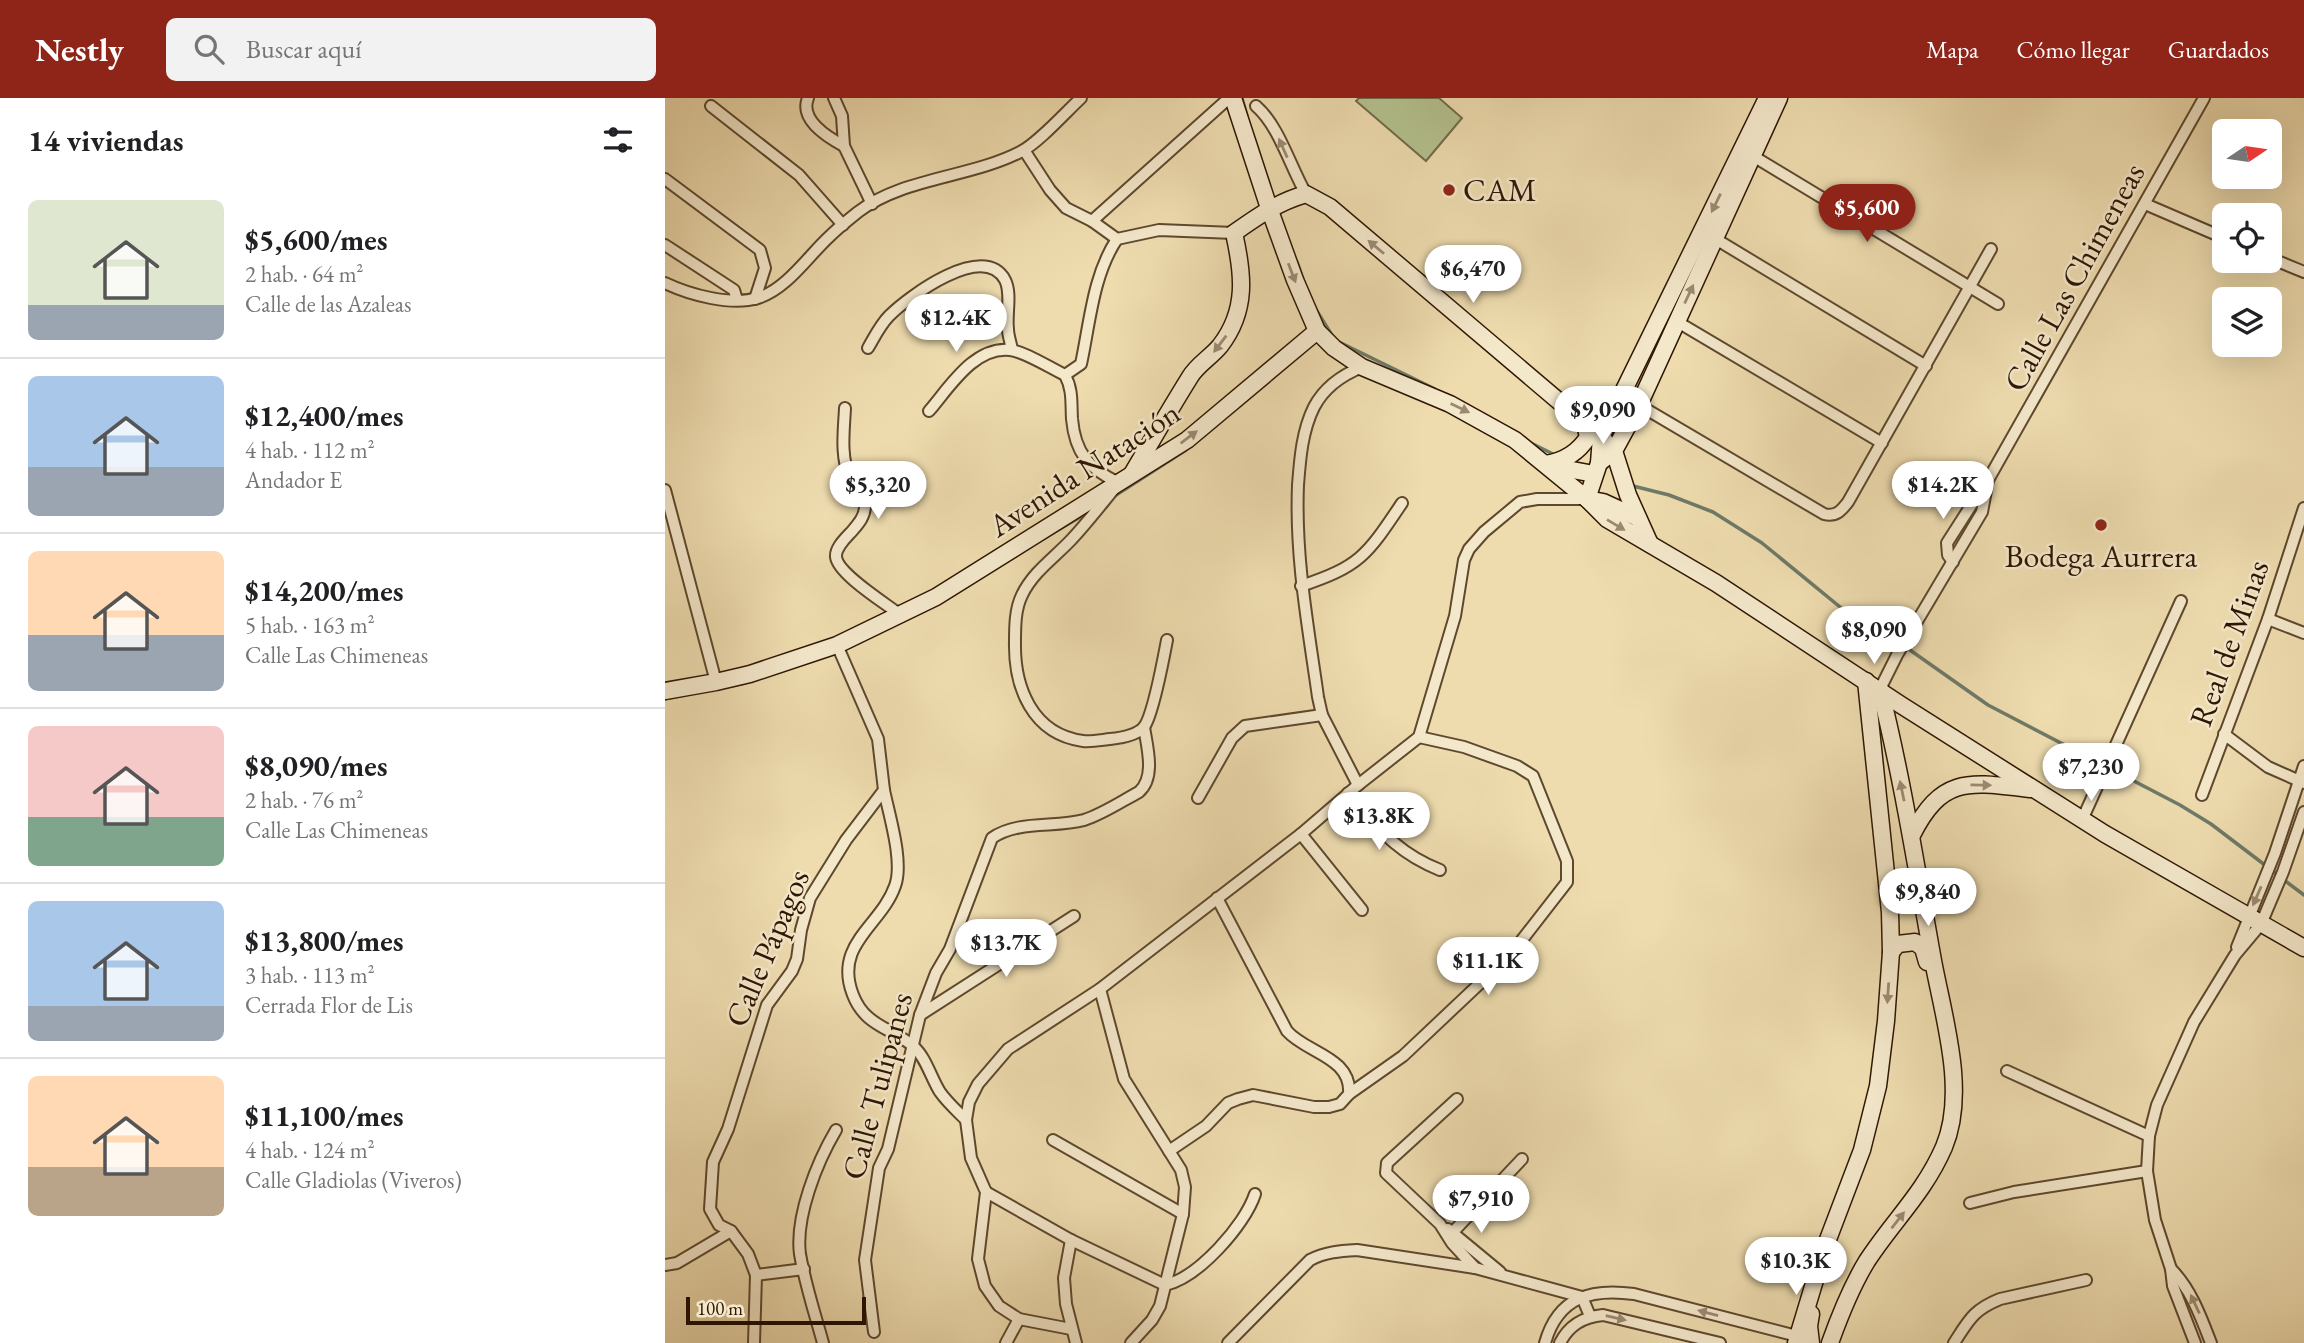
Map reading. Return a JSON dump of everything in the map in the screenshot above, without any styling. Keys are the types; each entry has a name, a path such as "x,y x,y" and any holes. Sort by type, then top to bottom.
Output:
{"street":[{"path":"807,98 806,110 813,124 844,146"},
{"path":"834,98 842,116 844,146 872,204"},
{"path":"665,283 713,298 755,299 772,293 843,225 872,204 921,184 979,169 1024,150 1081,98"},
{"path":"1587,499 1597,469 1601,437 1767,98"},
{"path":"1234,102 1295,280 1317,331 1333,348 1362,367 1482,420 1552,463 1567,469 1597,469 1613,451 1639,405 1779,98"},
{"name":"Calle Las Chimeneas","path":"1880,690 1897,655 1982,512 1988,480 2204,98"},
{"path":"1092,221 1234,102 1259,102 1306,194 1330,207 1601,437 1613,451 1650,544"},
{"path":"711,106 799,175 843,225"},
{"path":"1024,150 1050,190 1066,208 1092,221 1117,239"},
{"path":"1753,156 1997,304"},
{"path":"665,180 760,250 765,268 755,299"},
{"path":"1065,375 1081,364 1101,272 1106,256 1117,239 1159,230 1234,233 1269,208 1306,194"},
{"path":"2145,204 2212,233"},
{"path":"1144,727 1134,734 1115,739 1084,741 1059,733 1028,707 1014,657 1015,622 1021,596 1037,572 1071,540 1126,479 1192,373 1220,346 1233,324 1243,288 1234,233"},
{"path":"1714,238 1926,366"},
{"path":"665,245 734,290 737,300"},
{"path":"1639,405 1824,514 1832,516 1839,513 1849,502 1990,249"},
{"path":"2282,263 2304,272"},
{"path":"868,348 886,319 902,304 964,268 983,265 996,269 1006,282 1007,329 1012,350"},
{"path":"1676,321 1882,443"},
{"name":"Avenida Natación","path":"665,691 750,674 837,645 936,597 1187,440 1317,331"},
{"path":"929,411 969,363 999,351 1012,350 1065,375 1072,393 1075,435 1084,460 1103,476 1126,479"},
{"path":"1358,785 1322,715 1301,586 1297,520 1299,463 1306,429 1315,406 1342,375 1362,367"},
{"path":"845,408 846,463 849,477 863,498 865,509 862,518 837,550 836,558 846,573 899,614"},
{"path":"1552,463 1574,454 1584,443 1588,437 1585,424"},
{"path":"1552,463 1607,519 1770,618 2082,820 2304,948"},
{"path":"665,489 716,682"},
{"path":"1071,1329 1019,1319 999,1306 985,1286 978,1259 986,1192 971,1158 966,1120 969,1102 978,1084 1008,1049 1100,989 1301,834 1419,737 1455,616 1464,560 1469,549 1484,532 1520,502 1528,499 1587,499 1603,502 1639,518"},
{"path":"1301,586 1334,575 1353,565 1368,552 1402,503"},
{"name":"Real de Minas","path":"2202,795 2300,528 2304,508"},
{"path":"2082,820 2181,601"},
{"path":"2267,619 2304,633"},
{"name":"Calle Tulipanes","path":"874,1332 865,1260 879,1168 888,1149 920,1015 936,973 950,949 992,838 999,833 1015,829 1084,820 1145,787 1149,770 1144,727 1167,640"},
{"path":"837,645 878,739 897,861 895,886 885,905 855,944 848,963 852,994 867,1018 914,1047 941,1094 966,1120"},
{"path":"1545,1343 1550,1324 1568,1304 1581,1297 1612,1291 1635,1294 1801,1341 1824,1250 1862,1150 1878,1086 1891,952 1889,893 1865,681"},
{"path":"1830,1343 1846,1300 1867,1261 1922,1189 1945,1145 1952,1113 1953,1075 1941,998 1913,842 1880,690"},
{"path":"1198,798 1233,738 1245,726 1322,715"},
{"path":"2224,734 2268,767 2301,782"},
{"path":"1169,1151 1206,1126 1229,1103 1238,1099 1253,1095 1314,1107 1340,1104 1349,1094 1403,1056 1511,954 1567,883 1567,861 1533,776 1525,769 1464,747 1419,737"},
{"path":"2254,921 2266,875 2301,782 2304,766"},
{"path":"1913,842 1933,800 1963,785 1983,784 2035,789"},
{"name":"Calle Pápagos","path":"754,1343 756,1275 752,1261 731,1231 719,1225 710,1209 713,1163 732,1116 761,1020 773,995 792,971 797,959 801,930 810,898 846,840 884,790"},
{"path":"1348,793 1392,843 1416,860 1440,870"},
{"path":"2195,1343 2173,1286 2171,1269 2155,1220 2147,1171 2149,1136 2157,1105 2195,1022 2279,883 2304,812"},
{"path":"1301,834 1362,910"},
{"path":"1884,849 1913,842"},
{"path":"1217,898 1287,1031 1293,1038 1341,1066 1350,1086 1349,1094"},
{"path":"920,1015 1074,916"},
{"path":"1891,952 1903,942 1920,944 1926,956 1935,995 1941,998"},
{"path":"1100,989 1125,1079 1181,1170 1185,1187 1183,1214 1157,1313 1131,1343"},
{"path":"2007,1071 2149,1136"},
{"path":"1457,1099 1386,1166 1387,1175 1440,1224 1502,1274"},
{"path":"823,1343 799,1239 808,1192 823,1152 835,1130"},
{"path":"1053,1140 1183,1214"},
{"path":"1453,1232 1522,1159"},
{"path":"1970,1203 2014,1192 2147,1171"},
{"path":"986,1192 1071,1240 1165,1285 1182,1280 1208,1258 1239,1225 1255,1194"},
{"path":"1440,1224 1452,1243 1475,1268"},
{"path":"665,1265 677,1263 731,1231"},
{"path":"1071,1240 1064,1278 1071,1329 1076,1343"},
{"path":"1228,1343 1310,1260 1323,1254 1357,1250 1502,1274 1581,1297 1590,1316"},
{"path":"756,1275 804,1269"},
{"path":"2171,1269 2190,1294 2211,1343"},
{"path":"1954,1343 1973,1314 1987,1304 2085,1280"},
{"path":"1560,1343 1575,1323 1590,1316 1603,1315 1720,1343"},
{"path":"1006,1343 1019,1319"}],"green space":[{"path":"1359,98 1439,98 1462,118 1426,161 1356,101"}],"waterway":[{"path":"1242,98 1247,116"},
{"path":"1297,262 1305,285"},
{"path":"1315,308 1335,340 1435,389"},
{"path":"1531,443 1555,455"},
{"path":"1113,497 1186,450"},
{"path":"1629,485 1669,495 1713,512 1762,543 1862,625 1883,631 1988,705 2180,805 2211,824 2278,875"},
{"path":"1041,540 1092,510"},
{"path":"665,699 745,683"},
{"path":"2284,880 2304,895"}],"place":[{"name":"CAM","path":"1449,190"},
{"name":"Bodega Aurrera","path":"2101,525"}]}
